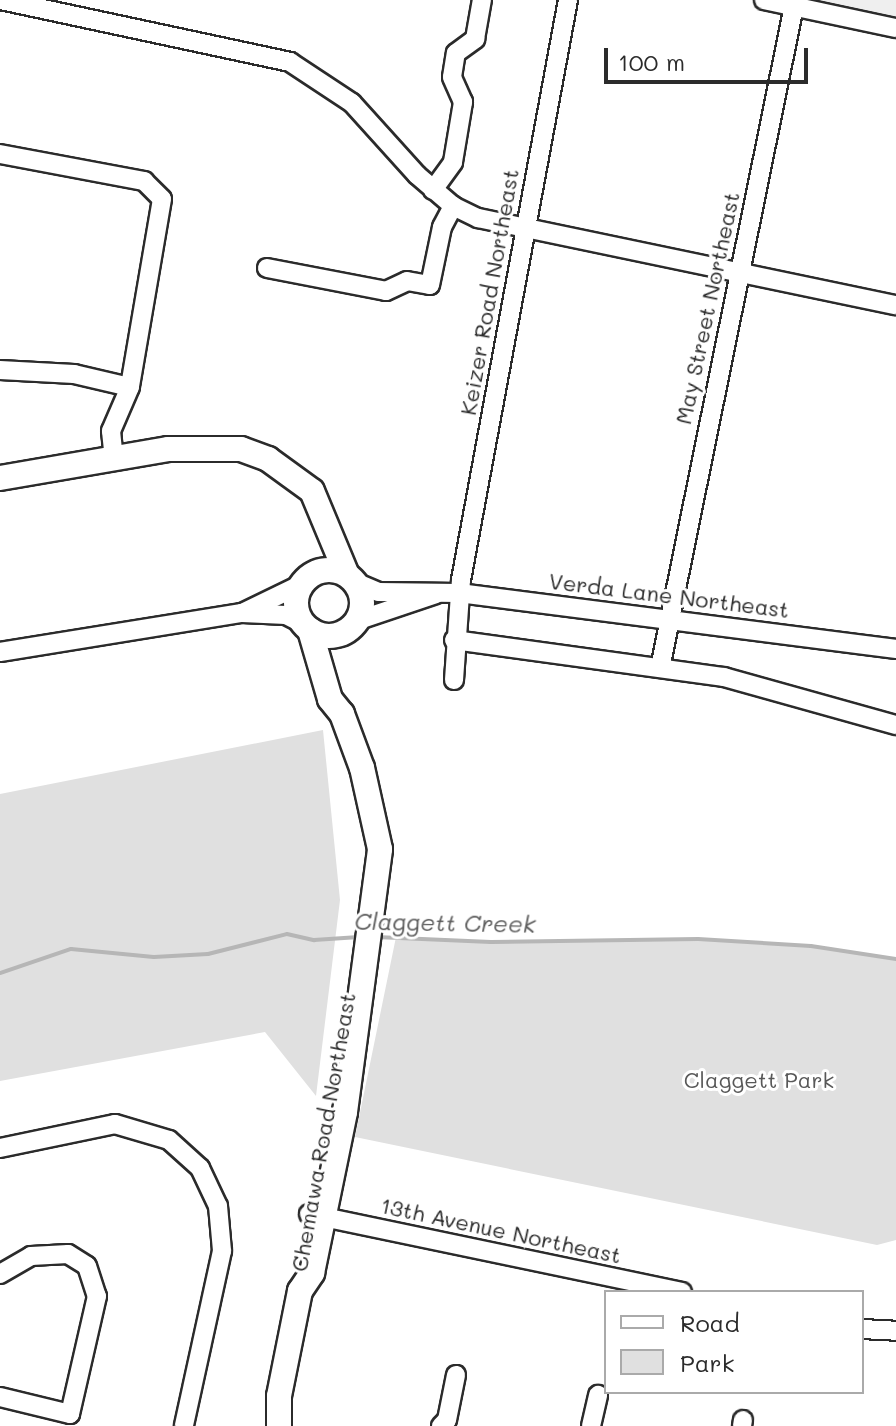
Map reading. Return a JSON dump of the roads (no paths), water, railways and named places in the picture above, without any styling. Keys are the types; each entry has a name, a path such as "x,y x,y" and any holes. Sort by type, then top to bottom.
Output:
{"main road":[{"path":"0,478 203,445 232,447 268,459 291,476 304,481 322,507 362,601 353,625 330,636 306,626 296,603 316,559 316,537 291,476"},
{"path":"305,580 328,570 351,579"},
{"name":"Chemawa Road Northeast","path":"279,1426 279,1396 300,1291 296,1274 317,1216 345,1112 359,961 370,879 380,849 373,831 362,768 342,714 338,659 353,625"},
{"name":"Chemawa Road Northeast","path":"306,626 330,699 342,714"},
{"name":"Chemawa Road Northeast","path":"264,1426 279,1396"}],"street":[{"path":"1,0 290,62 352,103 433,190 453,206 525,231 896,305"},
{"path":"433,190 453,162 463,102 452,77 456,53 475,39 482,0"},
{"name":"Keizer Road Northeast","path":"454,680 459,593 568,0"},
{"path":"764,0 896,28"},
{"name":"May Street Northeast","path":"660,668 667,619 794,6"},
{"path":"0,154 144,181 158,189 163,209 130,387 113,421 114,458"},
{"path":"267,268 386,291 407,281 430,285 439,236 453,206"},
{"path":"0,370 74,374 130,387"},
{"name":"Verda Lane Northeast","path":"351,579 378,592 426,590 436,594"},
{"path":"242,613 305,580"},
{"name":"Verda Lane Northeast","path":"353,625 436,594 459,593 896,649"},
{"path":"0,652 242,613 286,615 306,626"},
{"path":"454,640 724,677 896,725"},
{"path":"0,1148 115,1124 169,1140 200,1168 218,1206 222,1251 184,1426"},
{"name":"13th Avenue Northeast","path":"317,1216 672,1290"},
{"path":"0,1274 31,1256 56,1252 79,1259 92,1275 97,1296 73,1420 0,1397"},
{"path":"864,1329 896,1331"},
{"path":"441,1426 447,1420 456,1375"},
{"path":"591,1426 598,1395"}],"waterway":[{"name":"Claggett Creek","path":"0,973 71,949 154,957 208,954 287,934 314,940 359,937"},
{"name":"Claggett Creek","path":"376,937 491,942 698,939 811,946 896,959"}],"park label":[{"name":"Claggett Park","path":"759,1080"}]}
